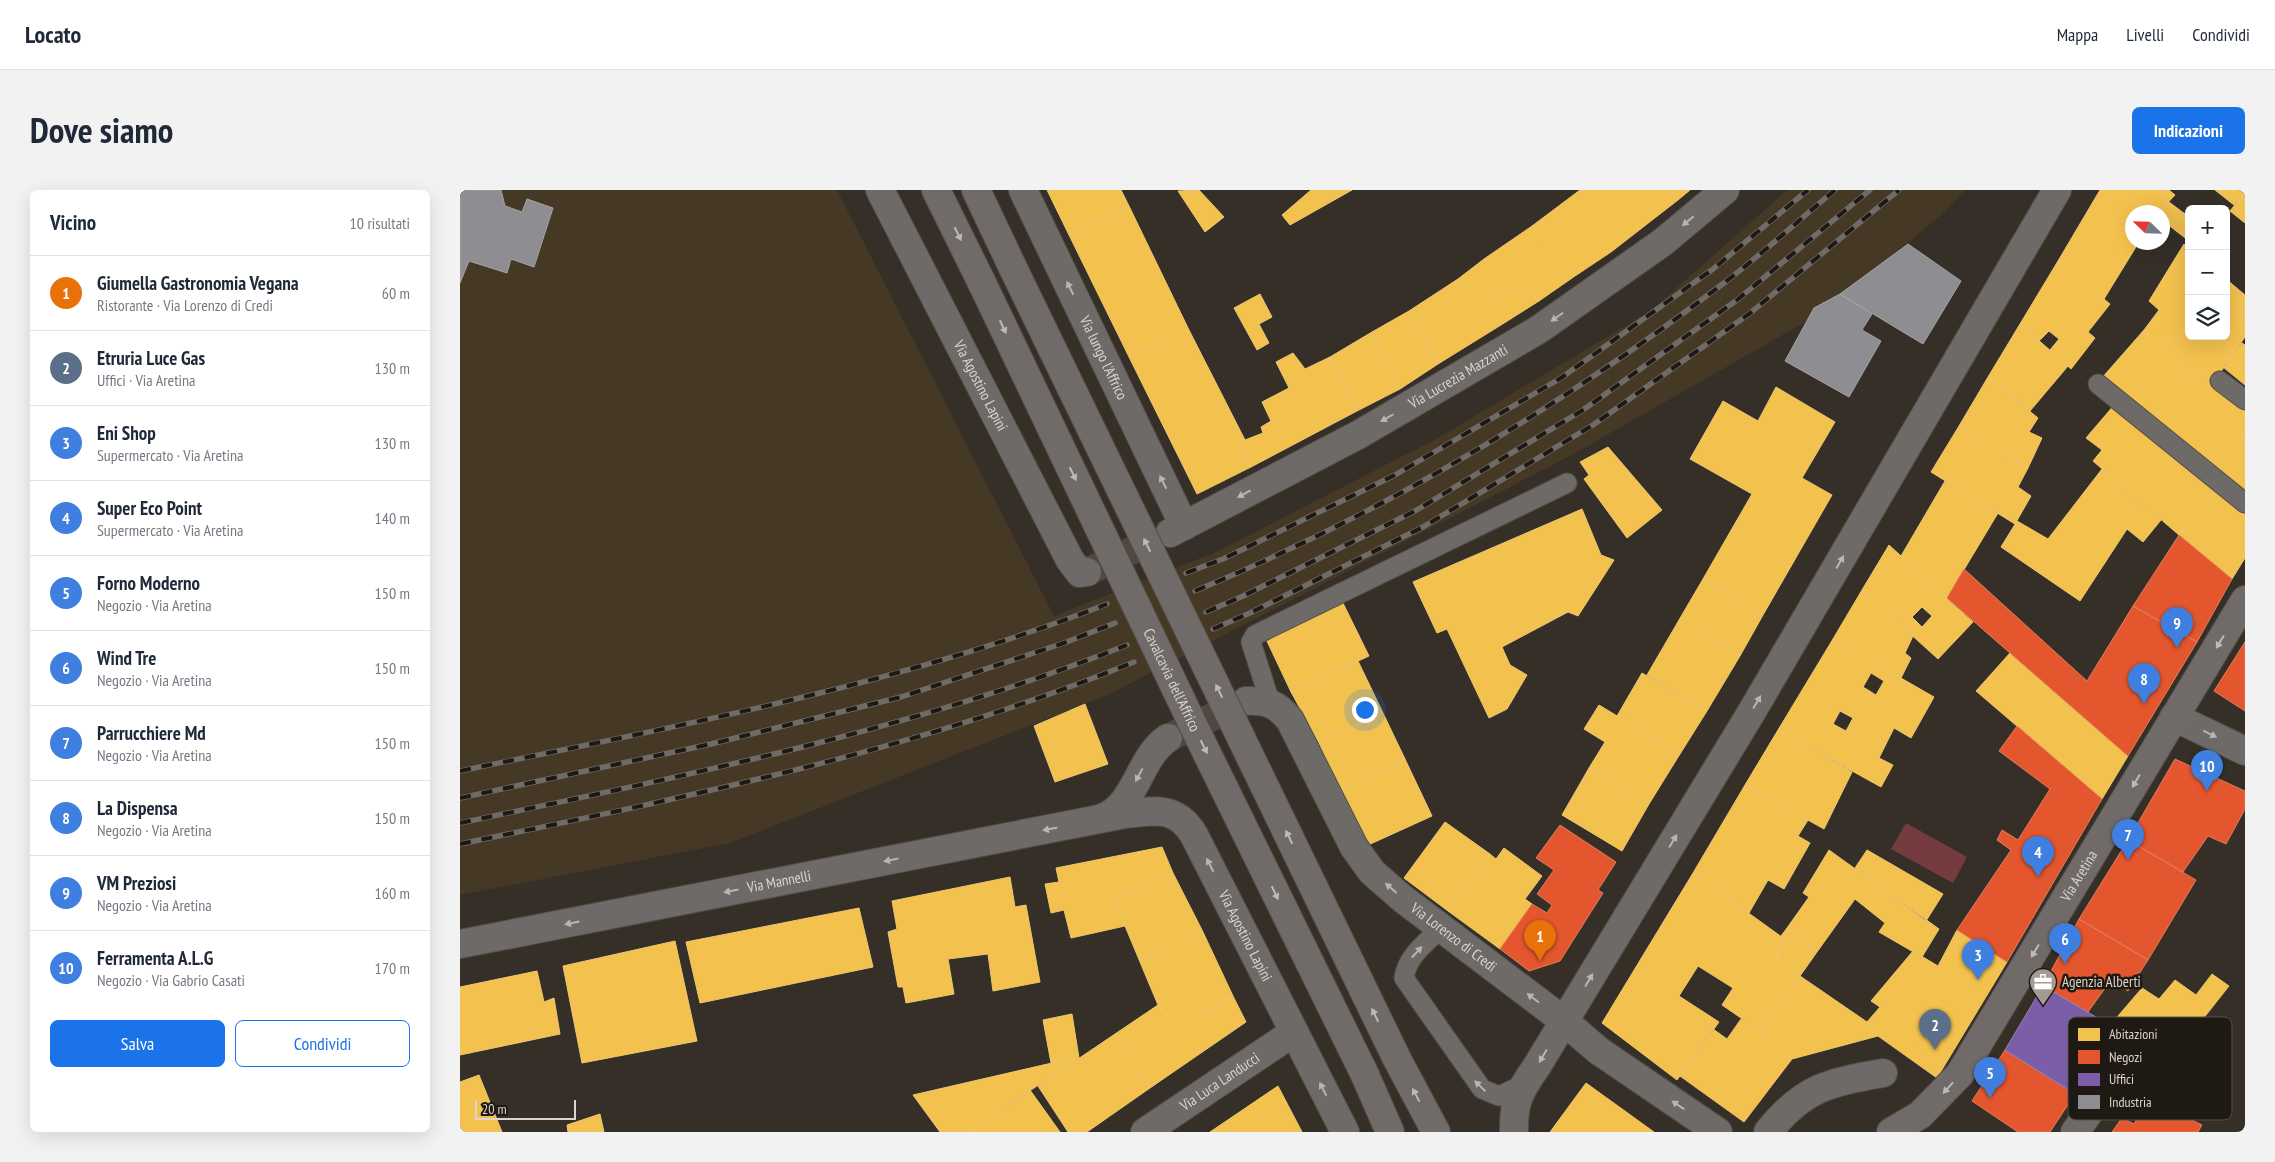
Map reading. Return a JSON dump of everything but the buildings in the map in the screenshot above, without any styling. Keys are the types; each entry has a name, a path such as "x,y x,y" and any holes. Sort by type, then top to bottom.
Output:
{"street":[{"name":"Via Agostino Lapini","path":"880,190 1073,565 1080,573 1087,572"},
{"name":"Cavalcavia dell'Affrico","path":"936,190 1192,724 1365,1075 1390,1132"},
{"path":"976,190 1396,1059 1436,1132"},
{"name":"Via lungo l'Affrico","path":"1023,190 1177,529"},
{"name":"Via Lucrezia Mazzanti","path":"1177,529 1358,435 1538,330 1663,242 1725,190"},
{"path":"1514,1132 1516,1099 1522,1087 1751,713 2057,190"},
{"name":"Via Aretina","path":"1891,1132 1920,1115 1960,1074 2245,600"},
{"name":"Via Lorenzo di Credi","path":"1258,701 1280,708 1290,720 1361,857 1385,882 1564,1021 1599,1052 1718,1132"},
{"path":"2174,718 2245,751"},
{"path":"1098,820 1116,811 1126,800 1155,748 1168,738"},
{"name":"Via Agostino Lapini","path":"1098,820 1154,811 1170,812 1184,821 1194,834 1345,1132"},
{"name":"Via Mannelli","path":"460,944 1098,820"},
{"name":"Via Luca Landucci","path":"1146,1132 1294,1032"},
{"path":"1768,1132 1801,1098 1820,1087 1883,1073"},
{"path":"2075,1132 2084,1120"}],"lane":[{"path":"2220,381 2245,400"},
{"path":"2098,384 2245,503"},
{"path":"1258,701 1251,642 1255,635 1567,484"},
{"path":"1442,928 1416,952 1405,970 1404,978 1482,1089 1499,1096 1522,1087"}],"shaded area":[{"path":"460,190 837,190 1054,616 1216,552 1438,438 1652,310 1787,190 1965,190 1940,216 1823,312 1570,456 1108,695 730,843 460,895"},
{"path":"1906,823 1967,857 1953,883 1891,849"}],"tunnel":[{"path":"1087,572 1169,533"},
{"path":"1168,738 1246,701"}],"railway":[{"path":"1186,573 1223,559 1395,475 1561,378 1713,269 1808,190"},
{"path":"1195,591 1265,560 1402,492 1535,414 1662,329 1724,283 1835,190"},
{"path":"1206,612 1241,597 1415,511 1583,410 1737,300 1870,190"},
{"path":"1213,629 1250,613 1423,527 1593,425 1749,314 1899,190"},
{"path":"460,771 706,720 868,681 1028,633 1107,604"},
{"path":"460,798 711,744 901,697 1064,643 1115,623"},
{"path":"460,823 713,768 881,726 964,702 1046,675 1127,645"},
{"path":"460,844 716,789 886,746 970,721 1134,662"}],"place":[{"name":"VM Preziosi","path":"2177,648"},
{"name":"La Dispensa","path":"2144,704"},
{"name":"Ferramenta A.L.G","path":"2207,791"},
{"name":"Parrucchiere Md","path":"2128,860"},
{"name":"Super Eco Point","path":"2038,877"},
{"name":"Giumella Gastronomia Vegana","path":"1540,961"},
{"name":"Wind Tre","path":"2065,964"},
{"name":"Eni Shop","path":"1978,980"},
{"name":"Agenzia Alberti","path":"2043,1006"},
{"name":"Etruria Luce Gas","path":"1935,1050"},
{"name":"Forno Moderno","path":"1990,1098"}]}
